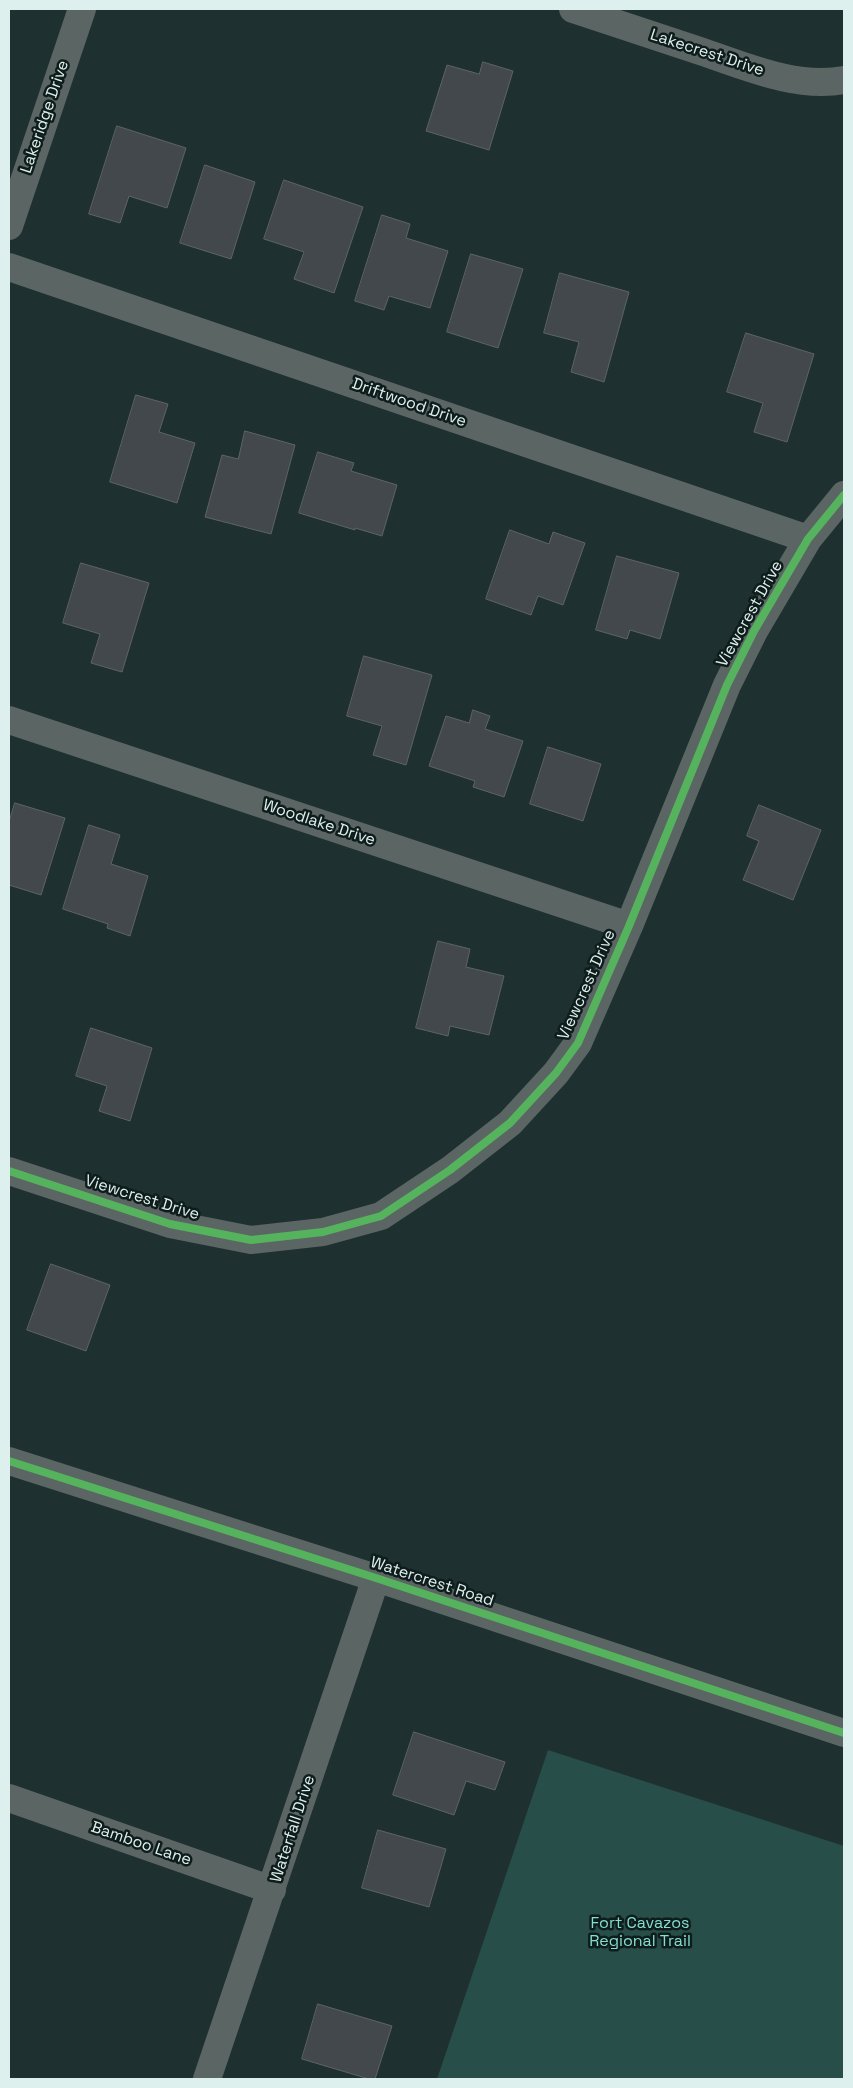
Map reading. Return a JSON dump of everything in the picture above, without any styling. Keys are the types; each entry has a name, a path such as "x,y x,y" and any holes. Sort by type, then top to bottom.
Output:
{"street":[{"name":"Lakeridge Drive","path":"9,226 82,9"},
{"name":"Lakecrest Drive","path":"573,9 795,80 834,82 844,80"},
{"name":"Driftwood Drive","path":"9,267 808,538"},
{"name":"Viewcrest Drive","path":"9,1171 170,1224 250,1240 323,1232 381,1216 450,1170 510,1124 556,1073 578,1043 727,685 754,631 808,538 844,495"},
{"name":"Woodlake Drive","path":"9,720 628,926"},
{"name":"Watercrest Road","path":"9,1461 376,1578 844,1733"},
{"name":"Waterfall Drive","path":"207,2079 376,1578"},
{"name":"Bamboo Lane","path":"9,1798 272,1890"}],"green space":[{"name":"Fort Cavazos Regional Trail","path":"548,1750 844,1846 844,2079 437,2079"}],"building":[{"path":"483,62 513,71 489,150 426,131 447,65 479,74"},
{"path":"117,126 186,148 167,208 129,196 120,223 89,214"},
{"path":"205,165 255,182 231,259 180,243"},
{"path":"284,180 363,207 334,293 294,279 304,252 264,239"},
{"path":"382,215 410,224 406,238 448,251 430,308 389,296 384,310 355,301"},
{"path":"471,254 523,269 498,348 447,332"},
{"path":"560,273 629,292 604,382 571,372 579,342 544,333"},
{"path":"746,333 814,354 787,442 754,432 763,403 727,392"},
{"path":"136,395 168,404 159,432 195,443 177,503 110,482"},
{"path":"245,431 295,445 271,534 205,517 222,455 238,459"},
{"path":"318,452 354,463 351,471 397,485 382,536 299,513"},
{"path":"510,530 549,544 553,532 585,543 563,605 538,596 531,615 486,599"},
{"path":"617,556 679,573 660,639 630,630 627,639 596,630"},
{"path":"81,563 149,583 122,672 91,663 100,634 63,623"},
{"path":"364,656 432,675 406,765 373,755 382,726 347,716"},
{"path":"473,710 490,716 485,729 523,741 504,797 473,787 475,781 429,766 446,716 469,723"},
{"path":"548,747 601,764 583,821 530,804"},
{"path":"15,803 65,818 41,895 9,885 9,822"},
{"path":"759,805 821,830 793,900 743,880 759,841 747,836"},
{"path":"89,825 120,835 111,864 148,876 130,936 107,928 108,924 63,909"},
{"path":"438,941 470,949 466,967 504,976 489,1035 450,1026 448,1036 416,1028"},
{"path":"91,1028 152,1048 130,1121 99,1111 107,1086 76,1076"},
{"path":"51,1264 110,1285 86,1351 27,1330"},
{"path":"414,1732 505,1762 495,1790 466,1781 454,1815 393,1795"},
{"path":"378,1830 446,1849 429,1907 362,1888"},
{"path":"318,2004 392,2026 375,2079 369,2079 302,2059"}],"cycle path":[{"path":"9,1171 170,1224 251,1240 323,1232 381,1216 450,1170 510,1123 556,1073 578,1043 629,926 727,685 754,631 808,539 844,495"},
{"path":"9,1461 376,1578 844,1733"}]}
